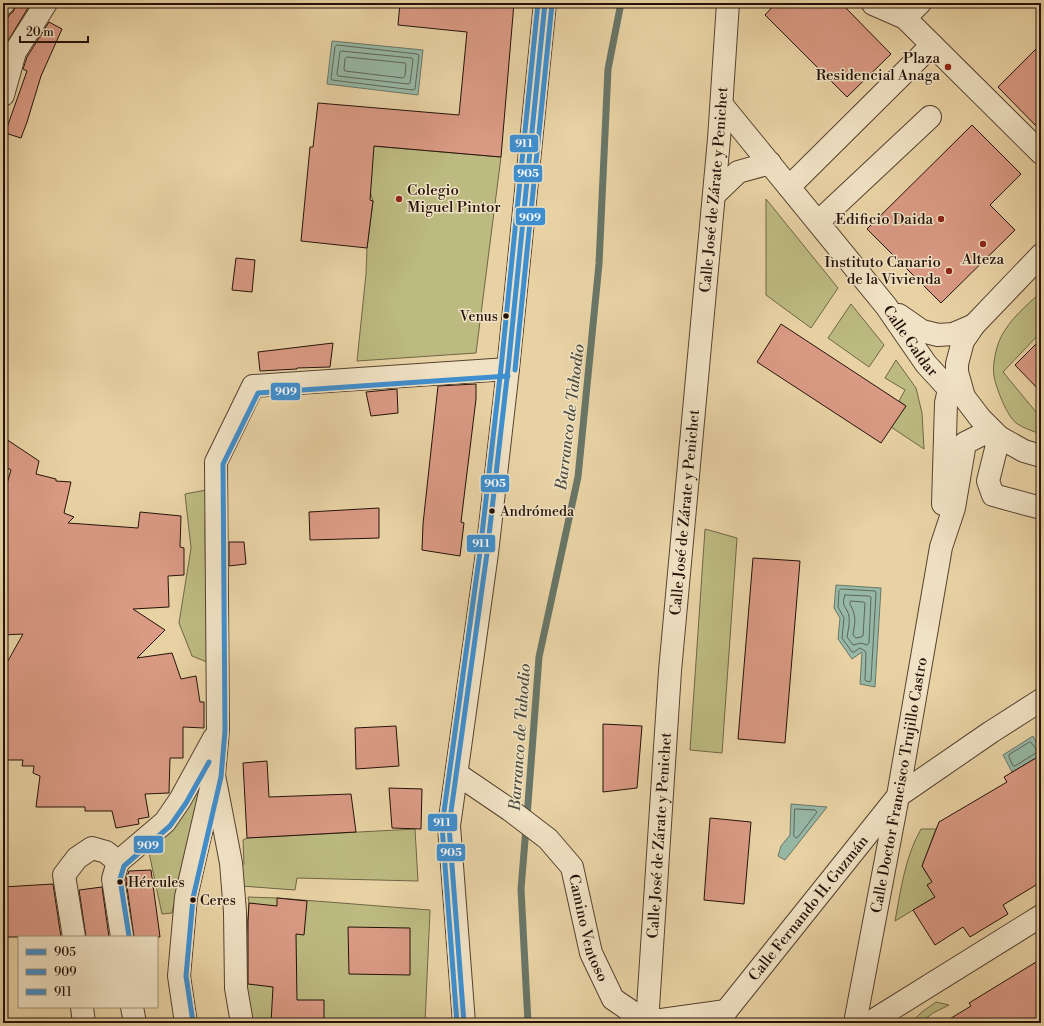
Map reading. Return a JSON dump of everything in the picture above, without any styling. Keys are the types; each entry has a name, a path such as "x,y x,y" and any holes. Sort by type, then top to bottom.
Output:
{"street":[{"path":"3,95 14,52 46,3"},
{"path":"464,1023 449,826 487,553 508,369 545,3"},
{"name":"Calle José de Zárate y Penichet","path":"647,1023 670,671 722,105 728,3"},
{"path":"872,4 912,11 932,45 1041,153"},
{"path":"789,187 932,45"},
{"name":"Calle Galdar","path":"722,105 886,306 926,364 957,386 980,418 999,437"},
{"path":"818,222 930,117"},
{"path":"714,195 738,172 770,163"},
{"path":"886,306 922,331 938,335 953,334 974,325 1041,255"},
{"name":"Calle Doctor Francisco Trujillo Castro","path":"855,1023 898,796 941,547 946,403 957,386 958,364 963,341 974,325"},
{"path":"186,1023 179,976 186,898 214,775 218,730 216,462 254,386 508,369"},
{"name":"Calle Doctor Francisco Trujillo Castro","path":"941,547 954,508 966,443 983,434 999,437"},
{"path":"1041,456 1024,451 999,437 988,481 993,495 1041,508"},
{"name":"Calle Fernando H. Guzmán","path":"720,1017 898,796 991,732 1041,700"},
{"path":"122,936 113,879 118,862 165,822 180,800 218,730"},
{"name":"Camino Ventoso","path":"457,774 510,810 548,839 572,867 591,953 613,999 647,1023"},
{"path":"214,775 231,863 235,912 236,988 242,1023"},
{"path":"74,936 64,875 77,858 92,848 106,852 118,862"},
{"path":"869,1023 1041,916"},
{"path":"82,1008 84,1023"},
{"path":"132,1008 135,1023"},
{"path":"647,1023 720,1017"}],"shaded area":[{"path":"372,146 501,157 476,353 357,361 366,274 367,248 373,201 370,192"},
{"path":"766,199 838,288 811,328 766,295"},
{"path":"1041,292 1041,332 1003,372 1041,418 1041,434 1031,431 1016,423 1009,414 999,394 995,381 994,362 999,341 1009,324"},
{"path":"851,304 884,345 869,367 828,338"},
{"path":"896,360 916,388 922,413 924,449 891,427 906,406 899,401 905,390 885,378"},
{"path":"206,490 205,535 207,662 192,656 179,623 191,548 185,494"},
{"path":"705,529 737,538 722,753 690,750"},
{"path":"203,779 172,913 162,914 148,848"},
{"path":"415,829 418,881 297,878 295,890 241,886 239,866 244,864 243,840 247,838"},
{"path":"921,829 936,829 922,866 932,882 935,897 895,921 907,862"},
{"path":"248,897 430,910 425,1023 251,1023 243,983 249,903"},
{"path":"936,1002 949,1005 933,1013 920,1023 910,1023 922,1012"}],"water":[{"path":"332,41 423,50 418,95 327,84"},
{"path":"836,585 881,588 875,687 860,684 862,652 852,659 838,639 840,618 834,608"},
{"path":"1033,736 1041,751 1041,755 1012,772 1003,755"},
{"path":"791,804 827,807 785,860 778,856 781,846 790,835"}],"building":[{"path":"17,3 31,3 3,49 3,25 13,12"},
{"path":"400,3 514,3 501,157 374,146 370,200 373,201 367,248 301,241 310,147 313,147 318,103 459,115 467,32 398,25"},
{"path":"776,3 841,3 891,54 847,97 765,15"},
{"path":"49,22 62,29 41,76 21,138 5,133 27,71 23,69 27,57"},
{"path":"1041,44 1041,131 998,87"},
{"name":"Edificio Daida","path":"972,125 1021,174 990,205 1015,230 941,303 867,229"},
{"path":"236,258 255,260 252,292 232,290"},
{"path":"781,324 906,406 881,443 757,362"},
{"path":"1041,339 1041,392 1015,365"},
{"path":"333,343 330,367 260,371 258,352"},
{"path":"476,384 476,399 461,522 464,523 460,556 422,550 423,524 438,386"},
{"path":"397,389 398,413 371,416 366,392"},
{"path":"3,437 39,461 36,474 56,479 56,481 71,482 64,513 74,517 68,523 138,528 140,512 181,516 180,547 184,548 184,575 168,576 169,607 133,609 165,630 137,658 172,653 181,679 196,676 200,702 204,702 204,728 183,727 183,758 170,758 169,793 145,794 149,817 138,819 139,824 116,828 112,811 85,811 85,807 36,807 40,776 33,773 34,766 22,766 23,760 3,760 4,668 23,634 3,635 3,497 11,470 3,466"},
{"path":"379,508 379,538 310,540 309,512"},
{"path":"229,542 244,542 246,564 229,566"},
{"path":"753,558 800,561 785,743 738,739"},
{"path":"603,724 642,726 637,788 603,792"},
{"path":"396,726 399,766 356,769 355,728"},
{"path":"1041,755 1041,882 1003,905 1008,914 970,937 963,927 935,945 913,910 935,897 927,885 932,882 922,866 939,822 1007,782 1004,777"},
{"path":"267,761 269,797 351,794 356,832 247,838 243,763"},
{"path":"389,788 422,789 421,829 392,828"},
{"path":"710,818 751,822 744,904 704,900"},
{"path":"151,870 160,937 134,936 126,880 129,871"},
{"path":"53,884 61,936 3,937 3,887"},
{"path":"102,887 109,936 86,936 79,890"},
{"path":"277,898 307,901 304,935 296,934 297,1000 324,1000 324,1023 271,1023 273,987 248,984 249,903 277,906"},
{"path":"348,927 410,928 410,975 349,974"},
{"path":"1041,959 1041,1023 943,1023 971,1006 969,1003"}],"waterway":[{"name":"Barranco de Tahodio","path":"527,817 539,657 578,477 599,264 608,69 621,3"},
{"name":"Barranco de Tahodio","path":"526,828 521,889 528,1023"}],"transit line":[{"name":"911","path":"457,1023 442,826 480,552 501,368 538,3"},
{"name":"905","path":"464,1023 449,826 487,553 508,369 545,3"},
{"name":"909","path":"515,370 552,4"},
{"name":"909","path":"193,1022 186,976 193,898 221,777 225,731 223,464 258,393 508,376"},
{"name":"909","path":"129,936 120,879 124,866 170,826 186,803 209,762"}],"place":[{"name":"Plaza Residencial Anaga","path":"948,67"},
{"name":"Colegio Miguel Pintor","path":"399,199"},
{"name":"Edificio Daida","path":"941,219"},
{"name":"Alteza","path":"983,244"},
{"name":"Instituto Canario de la Vivienda","path":"949,271"},
{"name":"Venus","path":"506,316"},
{"name":"Andrómeda","path":"492,511"},
{"name":"Hércules","path":"120,882"},
{"name":"Ceres","path":"193,900"}]}
